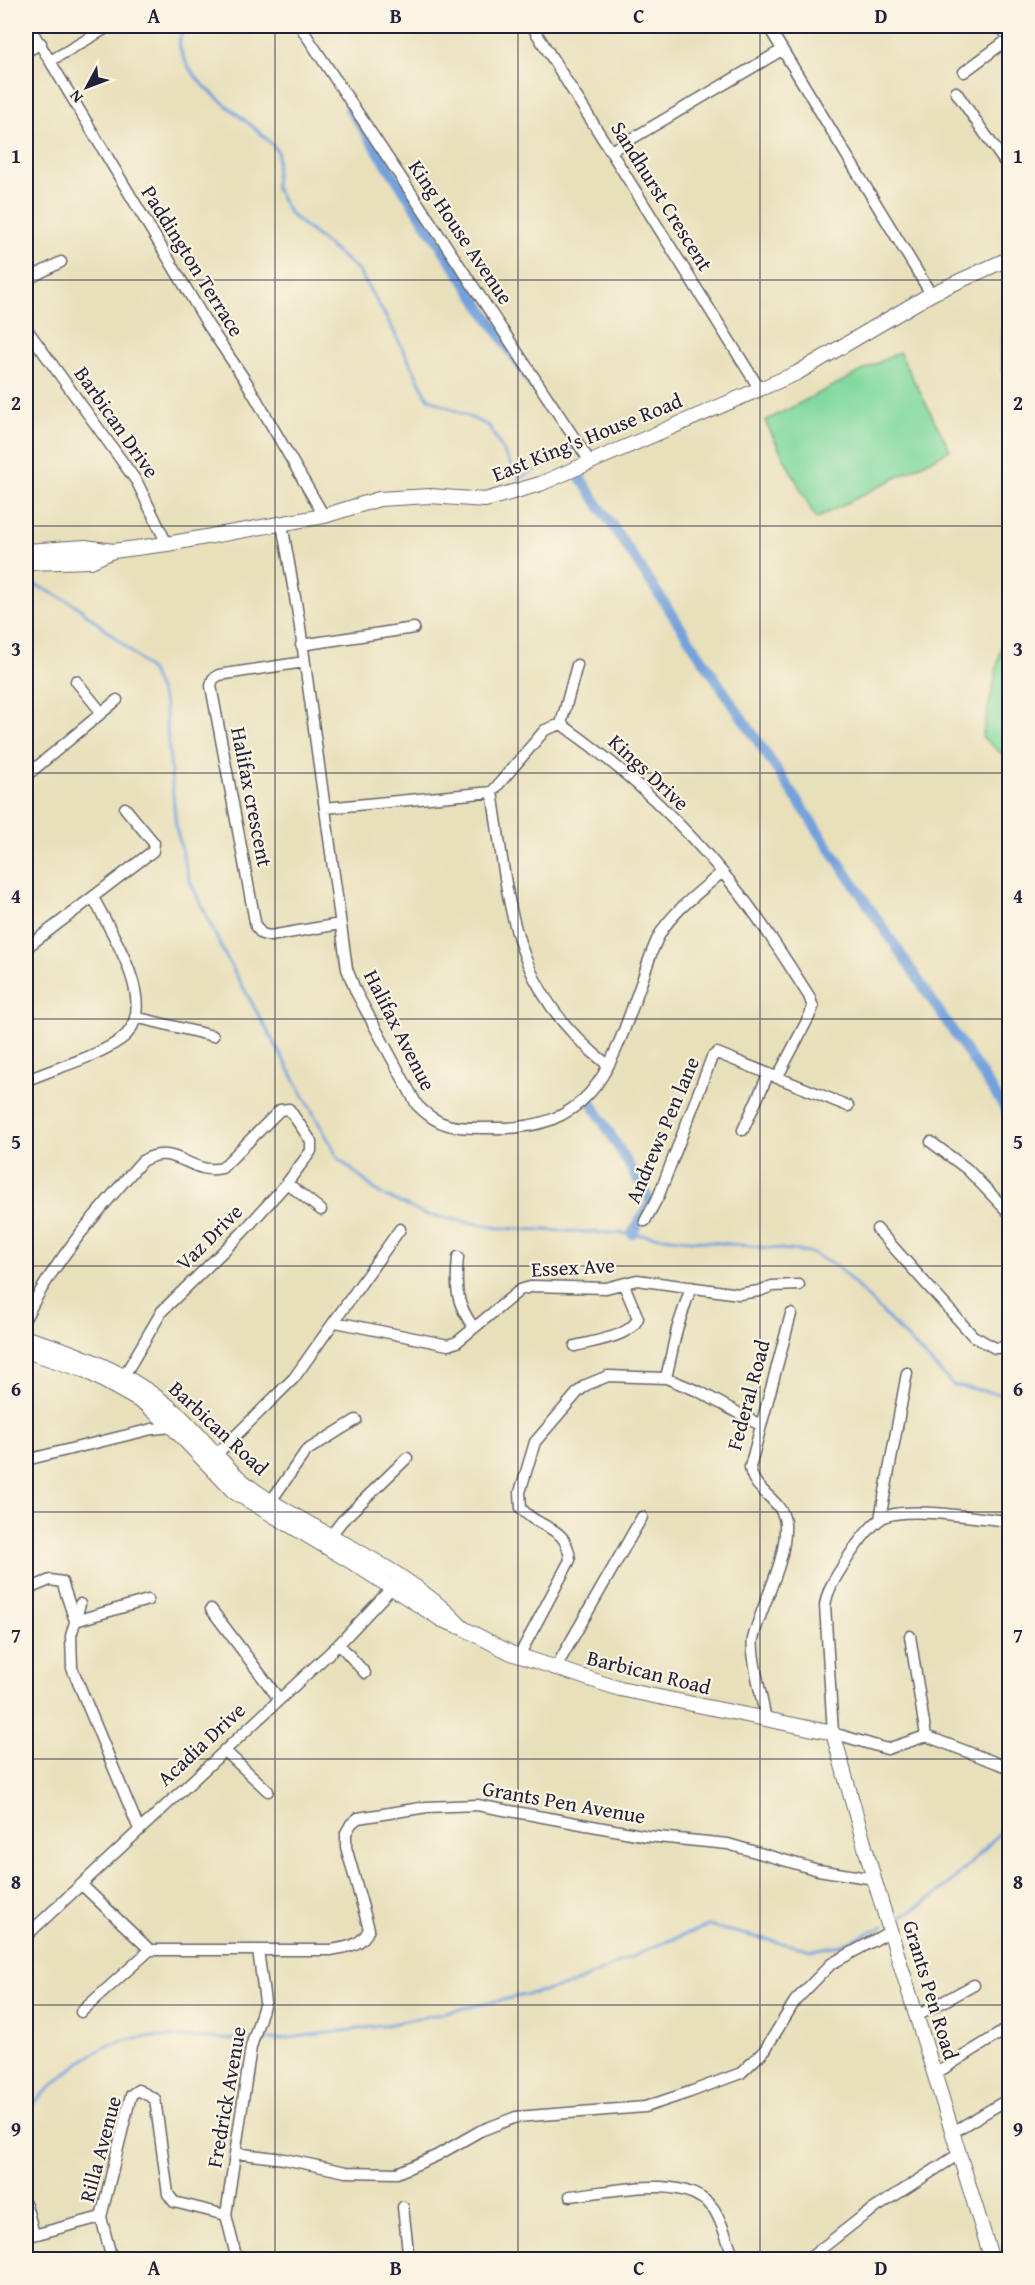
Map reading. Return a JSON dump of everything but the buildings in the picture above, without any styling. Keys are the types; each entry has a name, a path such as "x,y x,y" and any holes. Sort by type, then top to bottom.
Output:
{"main road":[{"name":"East King's House Road","path":"26,551 85,547 113,551 167,544 324,516 379,499 430,496 485,500 540,484 589,460 759,388 827,356 931,294 1010,258"},
{"name":"East King's House Road","path":"26,563 91,561 113,551"},
{"name":"Barbican Road","path":"26,1338 92,1360 124,1376 179,1415 233,1473 271,1501 332,1534 397,1583"},
{"name":"Barbican Road","path":"26,1352 97,1377 145,1404 172,1427 234,1492 445,1609 463,1628 519,1656 620,1689 833,1733"},
{"name":"Grants Pen Road","path":"833,1733 874,1880 992,2259"}],"street":[{"name":"Paddington Terrace","path":"29,26 208,325 247,383 324,516"},
{"path":"50,61 110,26"},
{"name":"King House Avenue","path":"300,26 589,460"},
{"name":"Sandhurst Crescent","path":"532,26 759,388"},
{"path":"768,26 931,294"},
{"path":"964,72 1010,38 999,26"},
{"path":"26,52 41,43"},
{"path":"611,151 782,50"},
{"path":"956,92 1010,170"},
{"path":"26,280 61,262"},
{"name":"Barbican Drive","path":"26,328 138,482 167,544"},
{"name":"Halifax Avenue","path":"282,524 304,662 347,969 356,992 417,1105 429,1118 450,1127 521,1129 567,1115 584,1101 616,1051 660,934 721,873"},
{"path":"301,645 414,628"},
{"name":"Halifax crescent","path":"304,662 219,675 213,679 211,686 256,927 262,934 270,936 340,924"},
{"path":"325,808 492,792 544,730 561,724 577,665"},
{"path":"76,681 102,713"},
{"path":"26,776 117,700"},
{"name":"Kings Drive","path":"561,724 602,752 647,794 739,892 809,996 813,1007 743,1130"},
{"path":"492,792 513,921 522,954 538,989 557,1017 571,1035 608,1065"},
{"path":"26,948 153,851 154,843 125,808"},
{"path":"27,1078 122,1039 135,1017 137,996 133,978 93,897"},
{"path":"135,1017 213,1036"},
{"name":"Andrews Pen lane","path":"645,1221 660,1195 712,1057 717,1053 848,1106"},
{"name":"Vaz Drive","path":"26,1317 45,1278 74,1238 142,1161 152,1155 166,1152 212,1171 222,1168 282,1109 289,1109 311,1141 310,1151 287,1183 242,1233 162,1311 124,1376"},
{"path":"932,1142 967,1169 1010,1214"},
{"path":"287,1183 321,1210"},
{"path":"216,1455 294,1378 400,1229"},
{"path":"877,1229 973,1336 995,1348 1010,1347"},
{"path":"458,1257 456,1280 459,1305 474,1328"},
{"name":"Essex Ave","path":"336,1322 448,1345 458,1342 526,1287 606,1288 638,1280 739,1294 759,1292 772,1286 799,1285"},
{"path":"575,1346 636,1325 638,1318 624,1285"},
{"path":"666,1378 676,1329 691,1287"},
{"name":"Federal Road","path":"766,1720 753,1641 775,1581 785,1527 779,1508 754,1484 750,1476 752,1454 791,1314"},
{"path":"907,1372 880,1519 854,1549 826,1596 833,1733 887,1749 926,1737 1010,1768"},
{"path":"519,1656 570,1560 565,1539 521,1508 520,1492 535,1442 586,1385 608,1376 666,1378 700,1392 760,1425"},
{"path":"271,1501 306,1451 356,1420"},
{"path":"26,1460 152,1429 172,1427"},
{"path":"332,1534 342,1521 407,1458"},
{"path":"880,1519 902,1513 1010,1521"},
{"path":"555,1669 642,1517"},
{"path":"26,1590 50,1580 62,1582 75,1621"},
{"name":"Acadia Drive","path":"26,1936 339,1644 397,1583"},
{"path":"75,1621 148,1600"},
{"path":"80,1604 70,1653 72,1668 139,1829"},
{"path":"211,1609 279,1699"},
{"path":"910,1636 926,1737"},
{"path":"339,1644 365,1673"},
{"path":"224,1750 267,1791"},
{"name":"Grants Pen Avenue","path":"150,1950 331,1950 352,1946 362,1940 369,1929 346,1847 346,1833 358,1818 428,1807 477,1805 647,1836 728,1844 818,1870 874,1880"},
{"path":"81,2013 150,1950 82,1885"},
{"path":"235,2153 345,2172 397,2173 436,2156 480,2131 516,2117 645,2107 690,2092 741,2073 765,2050 795,2001 831,1964 891,1931"},
{"name":"Fredrick Avenue","path":"226,2215 250,2047 265,2002 258,1950"},
{"path":"917,2016 974,1985"},
{"path":"935,2074 1010,2027"},
{"name":"Rilla Avenue","path":"101,2217 131,2095 138,2090 155,2099 168,2194 174,2202 226,2215"},
{"path":"953,2132 1010,2098"},
{"path":"807,2259 863,2216 959,2154"},
{"path":"570,2196 649,2187 689,2190 714,2209 735,2259"},
{"path":"26,2205 30,2235 101,2217 112,2259"},
{"path":"403,2207 409,2259"},
{"path":"226,2215 237,2259"}],"green space":[{"path":"1009,264 1009,403 1001,358"},
{"path":"899,352 950,450 816,519 765,421"},
{"path":"1009,612 1009,760 982,737"}],"waterway":[{"path":"183,26 180,48 186,63 209,91 267,139 278,152 275,187 290,214 358,270 389,322 428,398 489,426 519,479 575,448"},
{"path":"349,108 535,388"},
{"path":"581,479 1010,1116"},
{"path":"26,580 74,604 121,642 151,671 165,705 176,827 189,879 225,955 339,1159 379,1193 424,1214 499,1228 632,1234 809,1252 838,1267 953,1385 1010,1396"},
{"path":"591,1102 651,1202 632,1234"},
{"path":"896,1919 943,1889 1010,1822"},
{"path":"256,2040 382,2026 571,1985 660,1944 708,1926 812,1950 841,1945 884,1926"},
{"path":"26,2110 84,2060 106,2047 121,2042 157,2037 249,2040"}]}
